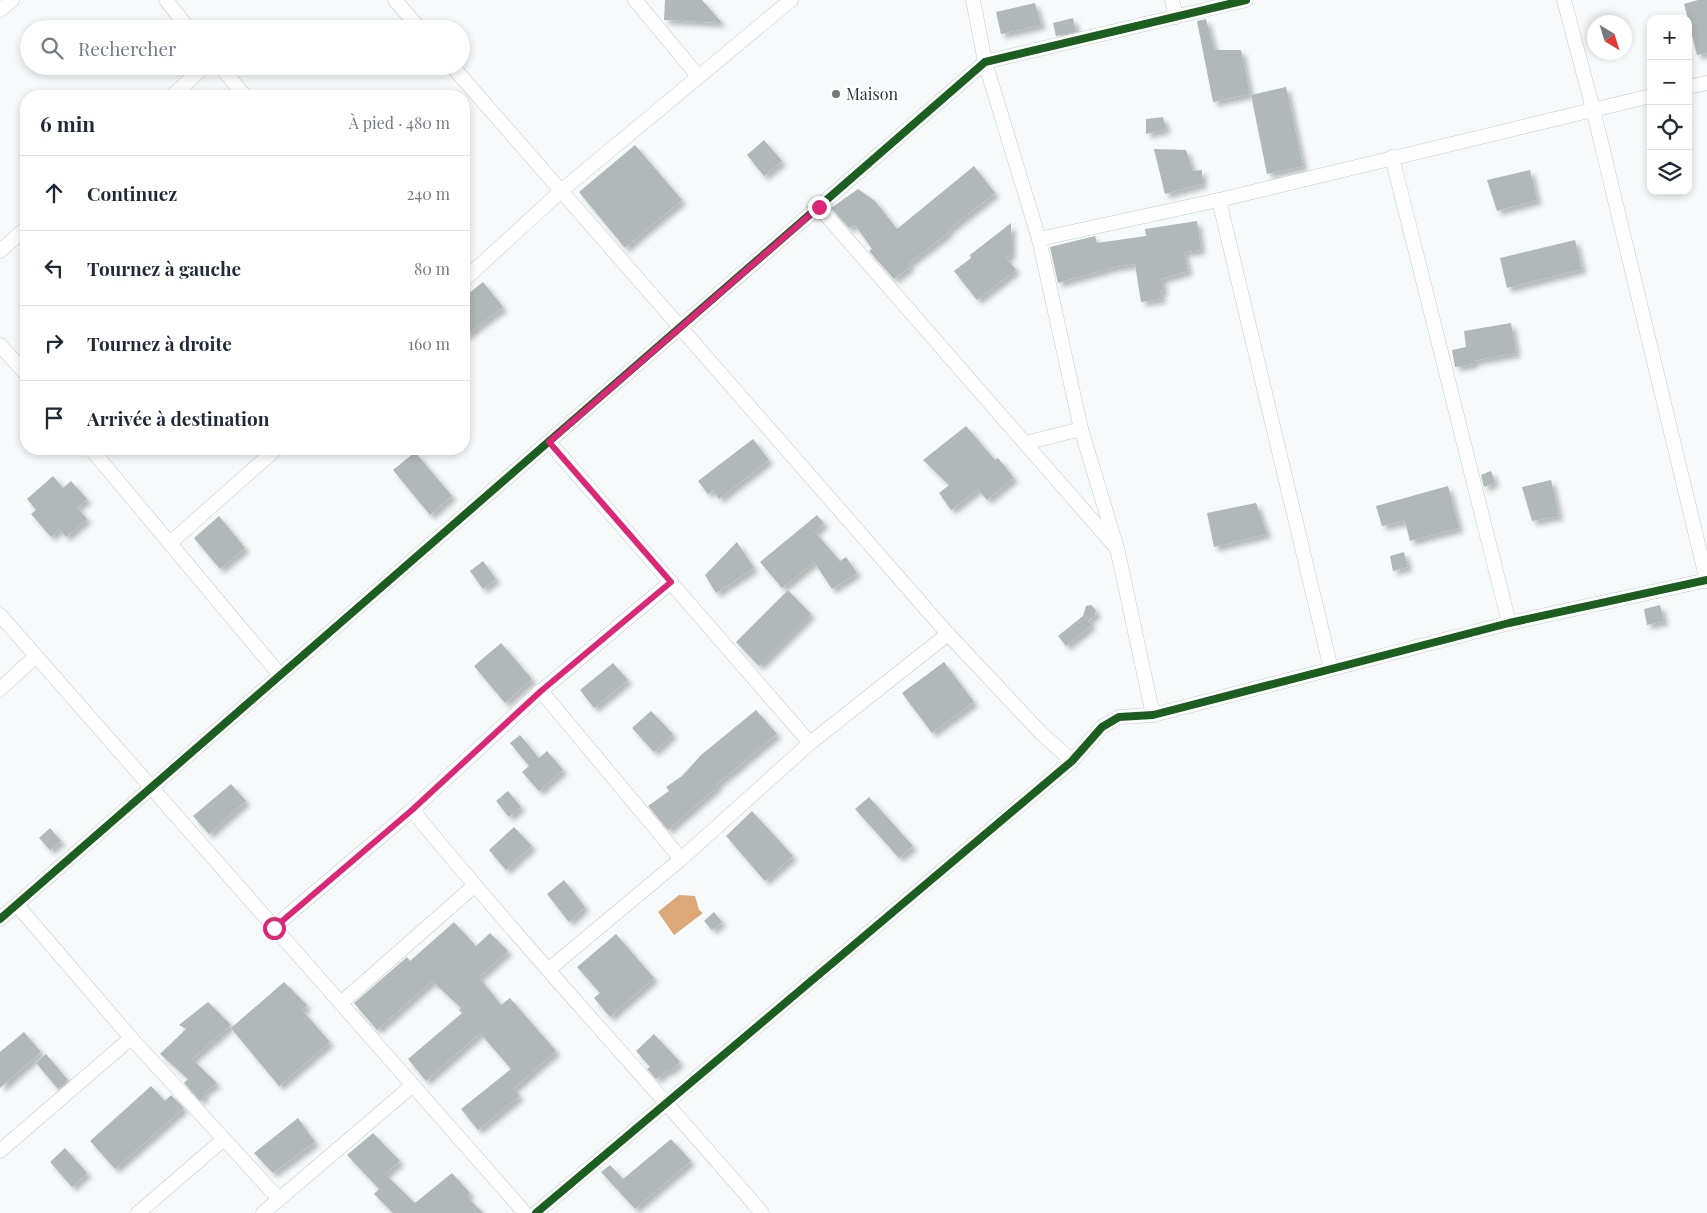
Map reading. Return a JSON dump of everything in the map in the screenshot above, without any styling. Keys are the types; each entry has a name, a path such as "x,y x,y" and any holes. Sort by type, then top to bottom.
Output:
{"street":[{"path":"0,10 12,0"},
{"path":"166,0 182,20"},
{"path":"395,0 412,20"},
{"path":"635,0 698,76"},
{"path":"470,274 561,191 791,0"},
{"path":"973,0 985,62 1039,239 1081,429 1117,548 1153,715"},
{"path":"1172,0 1176,17"},
{"path":"0,919 985,62 1246,0"},
{"path":"536,1213 1072,761 1102,727 1119,717 1153,715 1509,623 1707,580 1593,109 1564,0"},
{"path":"179,90 196,75"},
{"path":"228,75 240,90"},
{"path":"460,75 948,634 1041,733 1072,761"},
{"path":"1692,86 1707,83"},
{"path":"1039,239 1219,200 1647,97"},
{"path":"1392,157 1509,623"},
{"path":"1219,200 1331,669"},
{"path":"819,207 1117,548"},
{"path":"0,251 20,233"},
{"path":"0,345 20,367"},
{"path":"1024,443 1081,429"},
{"path":"549,442 810,742"},
{"path":"96,455 280,675"},
{"path":"170,543 269,455"},
{"path":"274,928 412,810 541,691 671,582"},
{"path":"0,615 525,1213"},
{"path":"548,970 680,859 810,742 948,634"},
{"path":"0,689 36,656"},
{"path":"541,691 680,859"},
{"path":"412,810 474,886 667,1102 762,1213"},
{"path":"341,1003 474,886"},
{"path":"17,904 131,1038 279,1199"},
{"path":"0,1151 131,1038"},
{"path":"263,1213 413,1085"},
{"path":"138,1213 224,1139"}],"shaded area":[{"path":"679,895 695,896 699,910 703,913 674,935 658,912"}],"building":[{"path":"665,0 702,0 722,23 664,20"},
{"path":"1698,0 1707,0 1707,53 1697,55 1692,35 1692,15 1687,15 1684,4"},
{"path":"1035,3 1041,25 1001,34 996,12"},
{"path":"1073,18 1076,32 1056,36 1053,23"},
{"path":"1206,19 1214,50 1241,50 1250,94 1213,102 1197,21"},
{"path":"1286,87 1303,166 1267,174 1251,95"},
{"path":"1163,117 1166,129 1146,134 1146,119"},
{"path":"764,140 782,161 764,176 747,155"},
{"path":"635,145 682,200 625,248 579,192"},
{"path":"1154,149 1186,150 1193,171 1202,170 1202,184 1165,194"},
{"path":"974,166 995,193 908,264 910,267 894,279 869,251 872,249 855,225 849,228 831,208 858,189 875,201 897,229"},
{"path":"1530,170 1537,200 1497,211 1487,180"},
{"path":"1197,221 1201,250 1184,252 1188,271 1161,279 1164,290 1160,291 1162,299 1141,302 1135,264 1114,267 1058,283 1050,247 1095,236 1097,243 1146,236 1145,229"},
{"path":"1011,223 1011,254 1006,258 1016,270 977,300 954,271 971,258 970,255"},
{"path":"1575,240 1582,269 1507,288 1500,258"},
{"path":"483,282 503,307 470,332 470,292"},
{"path":"1511,323 1516,353 1473,361 1473,364 1455,367 1452,350 1466,347 1464,331"},
{"path":"966,426 995,460 998,458 1014,478 987,500 978,489 951,510 939,493 949,485 923,460"},
{"path":"753,439 769,460 719,499 713,490 708,494 698,481"},
{"path":"411,455 418,455 452,496 430,515 393,470"},
{"path":"1491,471 1495,482 1484,487 1481,475"},
{"path":"53,476 63,488 71,481 87,499 77,507 87,519 66,537 59,529 51,537 31,514 36,510 27,499"},
{"path":"1551,480 1559,516 1532,521 1522,487"},
{"path":"1448,486 1459,528 1410,541 1405,521 1382,526 1376,506"},
{"path":"1256,503 1267,534 1214,547 1207,513"},
{"path":"817,515 824,523 815,532 840,561 846,557 857,573 832,589 814,562 782,588 760,562"},
{"path":"219,516 245,548 220,569 194,538"},
{"path":"737,542 754,568 716,593 705,575"},
{"path":"1404,552 1408,567 1393,571 1390,556"},
{"path":"483,561 496,579 483,589 470,571"},
{"path":"788,590 811,614 759,666 736,642"},
{"path":"1091,605 1096,610 1095,615 1088,621 1092,625 1066,646 1058,636 1083,616 1086,606"},
{"path":"1660,605 1664,621 1647,625 1644,609"},
{"path":"501,643 532,679 505,703 474,666"},
{"path":"944,662 974,702 932,733 902,693"},
{"path":"613,663 628,680 594,708 580,690"},
{"path":"756,710 777,734 716,785 717,787 668,830 648,806 669,791 666,787 682,776 701,755"},
{"path":"651,711 673,734 654,752 632,728"},
{"path":"520,735 539,758 547,751 563,770 539,791 522,772 529,766 510,743"},
{"path":"231,784 246,801 209,834 193,816"},
{"path":"508,791 521,807 509,817 496,801"},
{"path":"869,797 913,846 899,858 855,809"},
{"path":"752,811 793,856 765,881 726,836"},
{"path":"514,827 532,846 506,870 489,850"},
{"path":"50,828 61,841 50,850 39,838"},
{"path":"564,880 585,907 569,922 547,894"},
{"path":"714,912 722,922 712,930 704,921"},
{"path":"454,922 476,946 490,933 508,951 479,977 501,1005 510,998 556,1051 513,1089 520,1096 478,1130 461,1109 511,1069 480,1033 426,1081 408,1059 462,1013 459,1010 461,1008 432,981 377,1030 354,1003 407,957 410,961"},
{"path":"616,934 654,978 610,1017 594,998 600,993 577,967"},
{"path":"284,982 307,1005 302,1010 330,1042 279,1086 231,1028"},
{"path":"208,1002 231,1025 192,1059 217,1083 203,1093 205,1096 200,1101 184,1083 188,1079 160,1054 186,1029 179,1025"},
{"path":"24,1032 41,1052 0,1088 0,1052"},
{"path":"654,1034 680,1062 670,1071 668,1070 656,1079 647,1069 650,1067 636,1051"},
{"path":"46,1054 68,1080 58,1089 36,1063"},
{"path":"151,1086 165,1101 171,1095 184,1108 115,1169 90,1141"},
{"path":"298,1118 315,1142 273,1173 254,1153"},
{"path":"373,1133 400,1161 385,1174 415,1203 452,1173 470,1193 467,1197 483,1213 393,1213 374,1194 379,1189 347,1155"},
{"path":"671,1139 691,1161 635,1209 601,1172 610,1165 623,1179"},
{"path":"65,1148 87,1173 72,1187 50,1162"}],"cycle path":[{"path":"0,919 985,62 1246,0"},
{"path":"536,1213 1072,761 1102,727 1119,717 1153,715 1509,623 1707,580"}],"place":[{"name":"Maison","path":"836,94"}],"route":[{"path":"274,928 412,810 541,691 671,582 549,442 819,207"}]}
